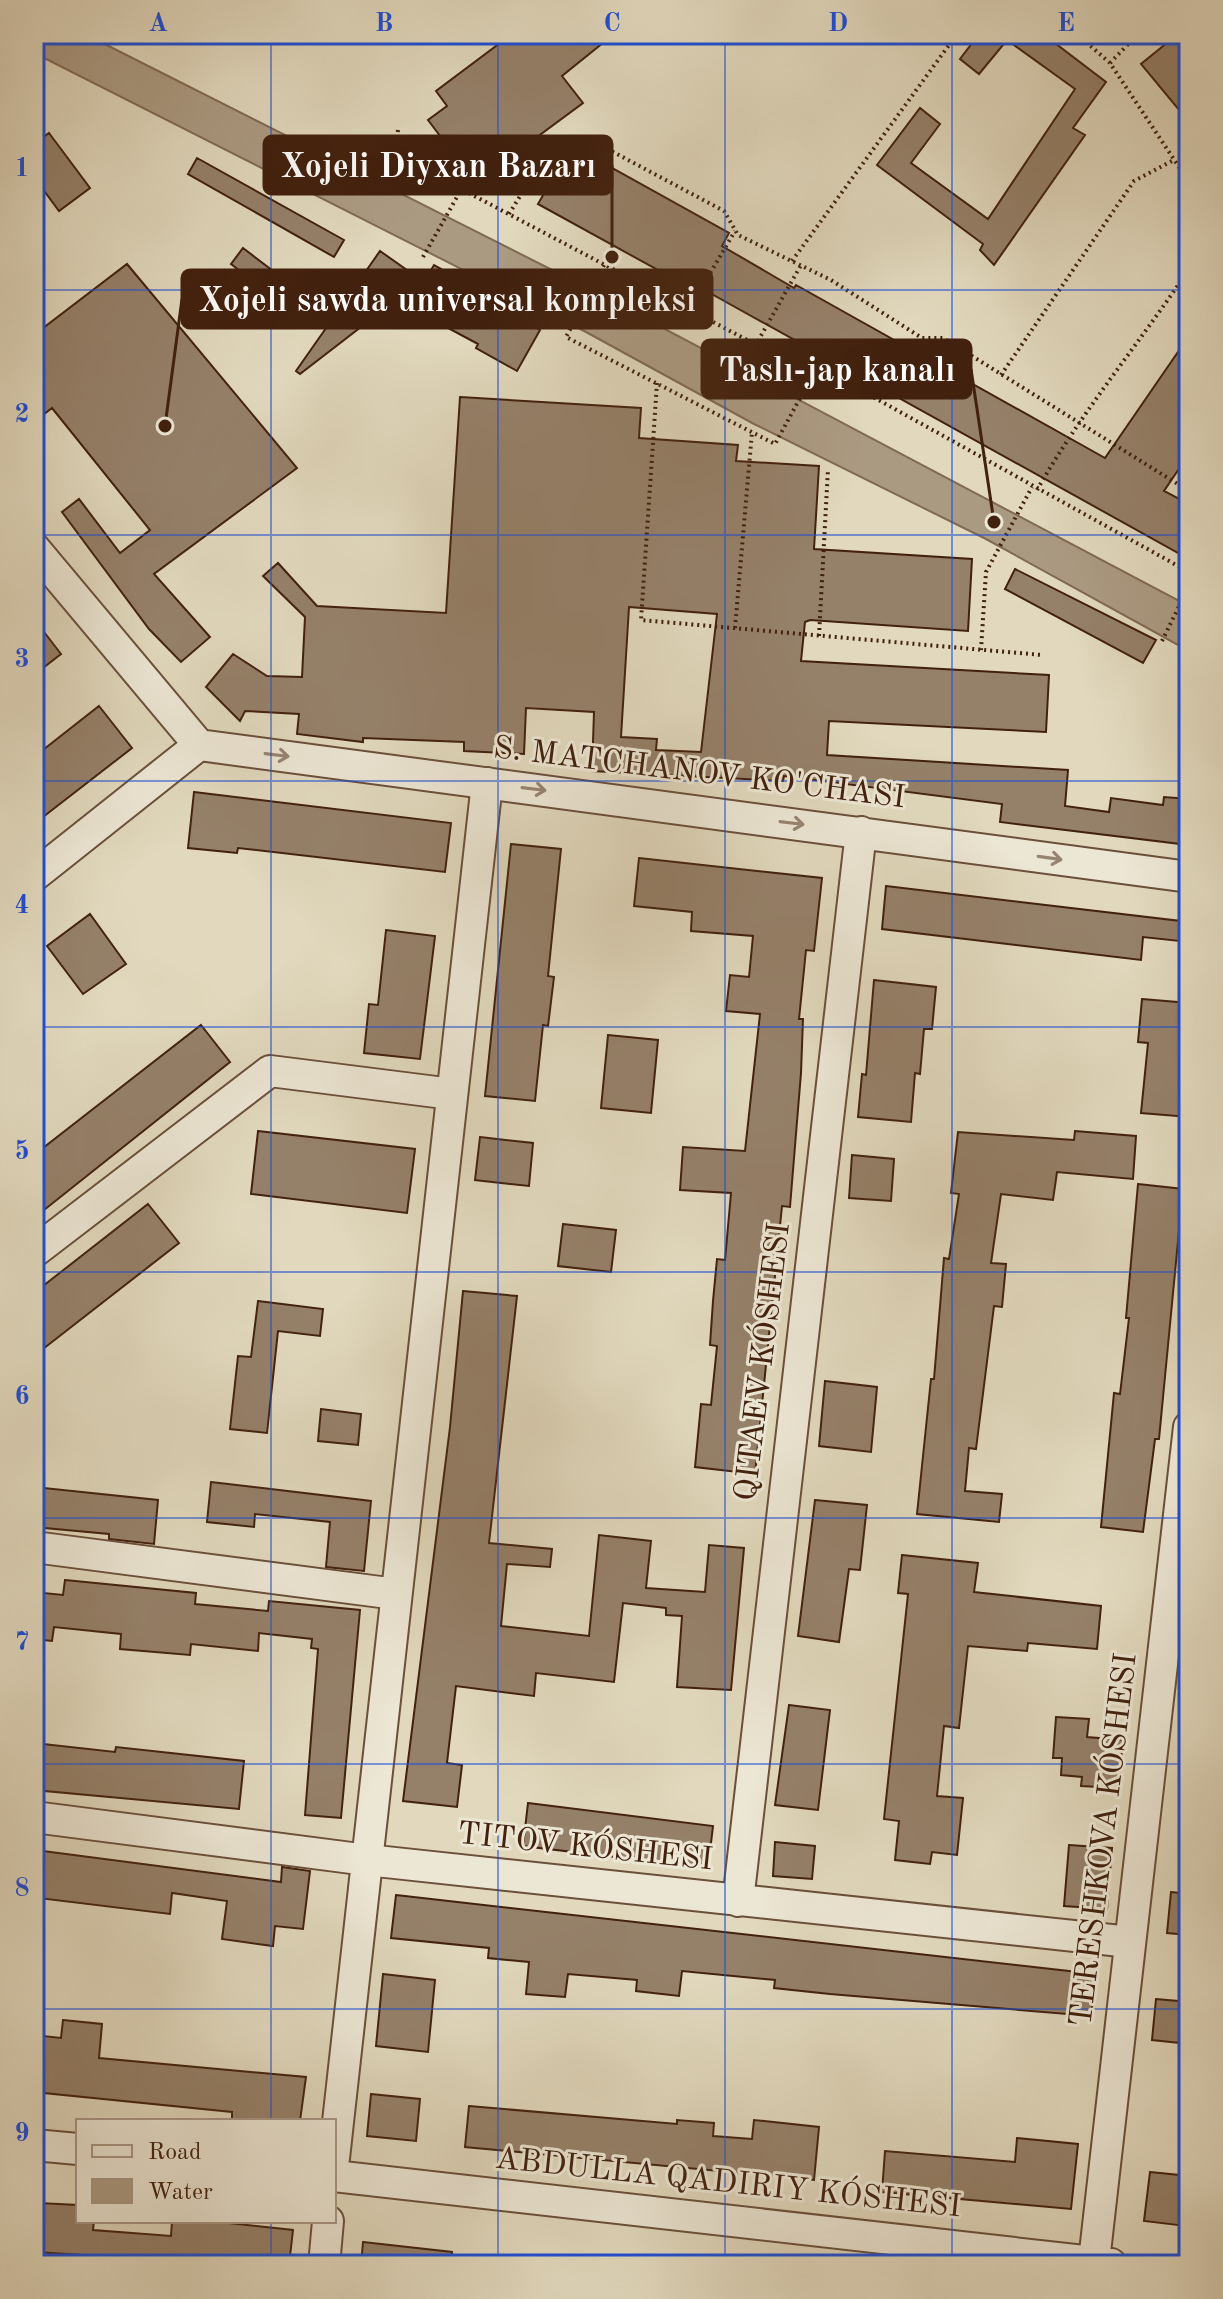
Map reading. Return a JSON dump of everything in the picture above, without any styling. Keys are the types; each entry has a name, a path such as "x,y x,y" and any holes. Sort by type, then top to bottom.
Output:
{"street":[{"path":"34,548 199,745 34,876"},
{"name":"S. MATCHANOV KO'CHASI","path":"199,745 1189,877"},
{"path":"336,2140 487,783"},
{"name":"QITAEV KÓSHESI","path":"738,1901 861,832"},
{"path":"34,1252 270,1071 452,1094"},
{"name":"TERESHKOVA KÓSHESI","path":"1104,2263 1130,1942 1189,1427"},
{"path":"34,1547 396,1594"},
{"name":"TITOV KÓSHESI","path":"34,1817 367,1860 1130,1942"},
{"path":"34,2145 76,2149"},
{"path":"336,2176 1104,2263"},
{"path":"324,2265 328,2223"}],"path":[{"path":"792,261 957,34"},
{"path":"1077,34 1110,63 1172,161 1189,182"},
{"path":"1110,63 1138,34"},
{"path":"398,130 395,154 749,341 772,341 1189,572"},
{"path":"509,214 527,185 583,149 600,145 724,211 735,231 831,280 922,338 943,338 1189,490"},
{"path":"1001,375 1134,181 1172,161"},
{"path":"423,257 462,189"},
{"path":"689,309 735,231"},
{"path":"604,265 566,337 775,444 817,367"},
{"path":"758,341 801,265"},
{"path":"981,650 986,572 1019,512 1076,423 1118,364 1134,351 1189,269"},
{"path":"657,383 641,620 1042,655"},
{"path":"735,628 752,432"},
{"path":"819,636 828,469"},
{"path":"1162,641 1189,586"}],"water":[{"path":"34,34 85,34 574,281 1189,606 1189,651 986,539 754,424 586,332 40,56 34,51"}],"building":[{"path":"512,34 614,34 562,76 583,103 495,168 498,172 478,186 428,120 447,106 436,91"},
{"path":"979,34 1043,34 1106,82 1073,128 1085,135 994,265 980,250 983,244 877,165 920,108 940,124 911,163 988,219 1075,89 1007,40 979,74 960,59"},
{"path":"1178,34 1189,42 1189,122 1141,64"},
{"path":"49,133 90,188 59,211 34,177 34,144"},
{"path":"197,158 344,240 334,257 188,174"},
{"path":"585,158 610,172 612,168 729,233 722,246 794,288 796,285 1105,458 1189,336 1189,454 1164,491 1189,504 1189,559 699,287 696,291 538,204 551,181 567,190"},
{"path":"243,248 277,274 265,290 231,264"},
{"path":"380,251 424,282 434,265 496,299 493,303 540,330 517,371 476,348 478,344 396,300 300,374 296,371"},
{"path":"127,264 297,468 154,574 210,637 181,662 149,629 62,512 79,499 120,553 150,530 52,408 34,422 34,335"},
{"path":"460,397 641,408 639,438 738,445 736,461 819,466 814,549 972,559 968,631 810,620 805,622 801,661 1049,675 1046,732 829,721 827,755 1068,770 1065,806 1109,812 1111,798 1163,805 1164,797 1189,799 1189,845 1000,822 1002,804 784,776 783,781 592,771 594,712 526,708 524,754 464,751 464,742 363,738 363,742 297,734 299,714 245,711 240,721 206,687 233,654 267,676 302,677 305,617 263,576 278,563 317,606 446,613","holes":["629,607 717,614 701,752 656,750 657,739 621,737"]},
{"path":"1015,569 1156,640 1143,663 1005,589"},
{"path":"34,619 61,654 34,675"},
{"path":"99,706 132,748 34,824 34,757"},
{"path":"194,792 451,823 445,872 238,848 237,853 188,848"},
{"path":"511,844 561,849 548,976 554,977 548,1026 543,1025 535,1101 485,1096"},
{"path":"639,858 822,878 814,951 806,950 799,1019 803,1019 801,1073 790,1207 782,1206 755,1474 695,1467 701,1404 711,1405 717,1346 710,1345 713,1301 717,1259 725,1260 731,1193 680,1190 683,1147 745,1151 760,1014 726,1011 730,975 749,977 753,936 691,931 692,912 634,906"},
{"path":"886,886 1189,922 1189,942 1143,937 1141,960 882,929"},
{"path":"90,914 126,964 83,994 47,946"},
{"path":"386,930 435,936 420,1059 364,1053 369,1004 378,1005"},
{"path":"874,980 936,987 932,1029 924,1029 920,1074 915,1073 911,1122 858,1117 862,1074 866,1075"},
{"path":"1142,999 1189,1003 1189,1117 1141,1113 1148,1043 1138,1042"},
{"path":"201,1025 230,1062 34,1218 34,1155"},
{"path":"608,1035 658,1040 651,1113 601,1108"},
{"path":"258,1131 415,1149 407,1213 251,1194"},
{"path":"1075,1131 1136,1136 1133,1179 1057,1172 1053,1200 1001,1194 991,1263 1006,1264 1002,1307 994,1306 976,1449 969,1448 965,1491 1002,1494 999,1522 917,1514 931,1379 934,1379 944,1258 949,1259 959,1194 951,1193 958,1132 1074,1140"},
{"path":"480,1137 533,1143 529,1186 475,1180"},
{"path":"852,1155 894,1159 891,1201 849,1198"},
{"path":"1138,1184 1183,1189 1159,1439 1155,1439 1143,1532 1101,1527 1114,1393 1120,1394 1129,1318 1126,1318"},
{"path":"148,1204 179,1243 34,1356 34,1293"},
{"path":"563,1224 616,1230 611,1272 558,1266"},
{"path":"463,1291 517,1296 489,1543 552,1549 550,1567 507,1564 501,1626 589,1636 599,1535 651,1541 646,1588 705,1592 709,1545 744,1548 731,1690 677,1687 682,1616 666,1615 666,1608 623,1603 614,1682 536,1673 534,1696 456,1686 447,1763 462,1765 457,1807 403,1801 450,1427"},
{"path":"258,1301 323,1309 320,1336 278,1331 267,1433 230,1429 238,1356 251,1357"},
{"path":"825,1381 877,1387 871,1452 819,1446"},
{"path":"321,1409 361,1414 358,1445 318,1441"},
{"path":"211,1482 371,1501 364,1571 326,1567 330,1522 255,1514 254,1527 207,1522"},
{"path":"34,1487 158,1500 154,1544 109,1539 109,1534 34,1527"},
{"path":"815,1500 867,1505 860,1570 849,1569 839,1642 798,1636"},
{"path":"902,1555 978,1563 974,1592 1101,1606 1097,1649 1028,1643 1027,1651 968,1646 959,1728 944,1726 937,1796 963,1798 957,1855 932,1852 930,1864 895,1860 899,1821 884,1819 908,1594 898,1593"},
{"path":"65,1580 196,1593 195,1604 268,1611 269,1601 360,1610 341,1818 305,1815 318,1649 311,1648 312,1639 259,1633 258,1651 191,1644 190,1655 120,1649 121,1634 54,1627 52,1641 34,1639 34,1592 63,1595"},
{"path":"789,1705 830,1710 818,1810 775,1805"},
{"path":"1056,1717 1089,1719 1087,1737 1123,1740 1118,1788 1081,1786 1082,1777 1061,1775 1062,1758 1053,1758"},
{"path":"34,1743 115,1752 116,1747 244,1761 239,1809 34,1790"},
{"path":"528,1803 713,1826 708,1868 523,1846"},
{"path":"775,1842 815,1846 812,1879 773,1876"},
{"path":"1069,1845 1112,1848 1107,1909 1064,1906"},
{"path":"43,1851 281,1882 282,1867 310,1871 303,1929 275,1926 273,1946 222,1939 227,1901 172,1893 170,1914 38,1898"},
{"path":"1171,1892 1189,1894 1189,1935 1167,1933"},
{"path":"396,1895 1095,1974 1091,2016 774,1988 775,1980 682,1971 679,1996 636,1991 637,1980 568,1974 565,1997 526,1994 529,1962 488,1958 489,1948 391,1938"},
{"path":"383,1974 435,1980 428,2052 376,2046"},
{"path":"1156,1999 1189,2002 1189,2044 1152,2040"},
{"path":"63,2020 102,2024 99,2058 306,2077 300,2119 232,2119 232,2112 34,2092 34,2035 61,2038"},
{"path":"371,2094 420,2099 416,2141 367,2136"},
{"path":"469,2106 677,2124 677,2120 714,2123 713,2136 752,2139 754,2120 819,2127 814,2180 465,2147"},
{"path":"1017,2138 1078,2144 1071,2209 882,2192 885,2151 1015,2162"},
{"path":"1150,2172 1189,2176 1186,2226 1144,2221"},
{"path":"38,2203 76,2205 76,2223 94,2223 93,2230 171,2236 172,2223 228,2223 293,2230 289,2265 230,2265 147,2257 147,2265 96,2265 97,2256 35,2252"},
{"path":"363,2242 452,2252 451,2265 361,2265"}],"place":[{"name":"Xojeli Diyxan Bazarı","path":"612,257"},
{"name":"Xojeli sawda universal kompleksi","path":"165,426"},
{"name":"Taslı-jap kanalı","path":"994,522"}]}
